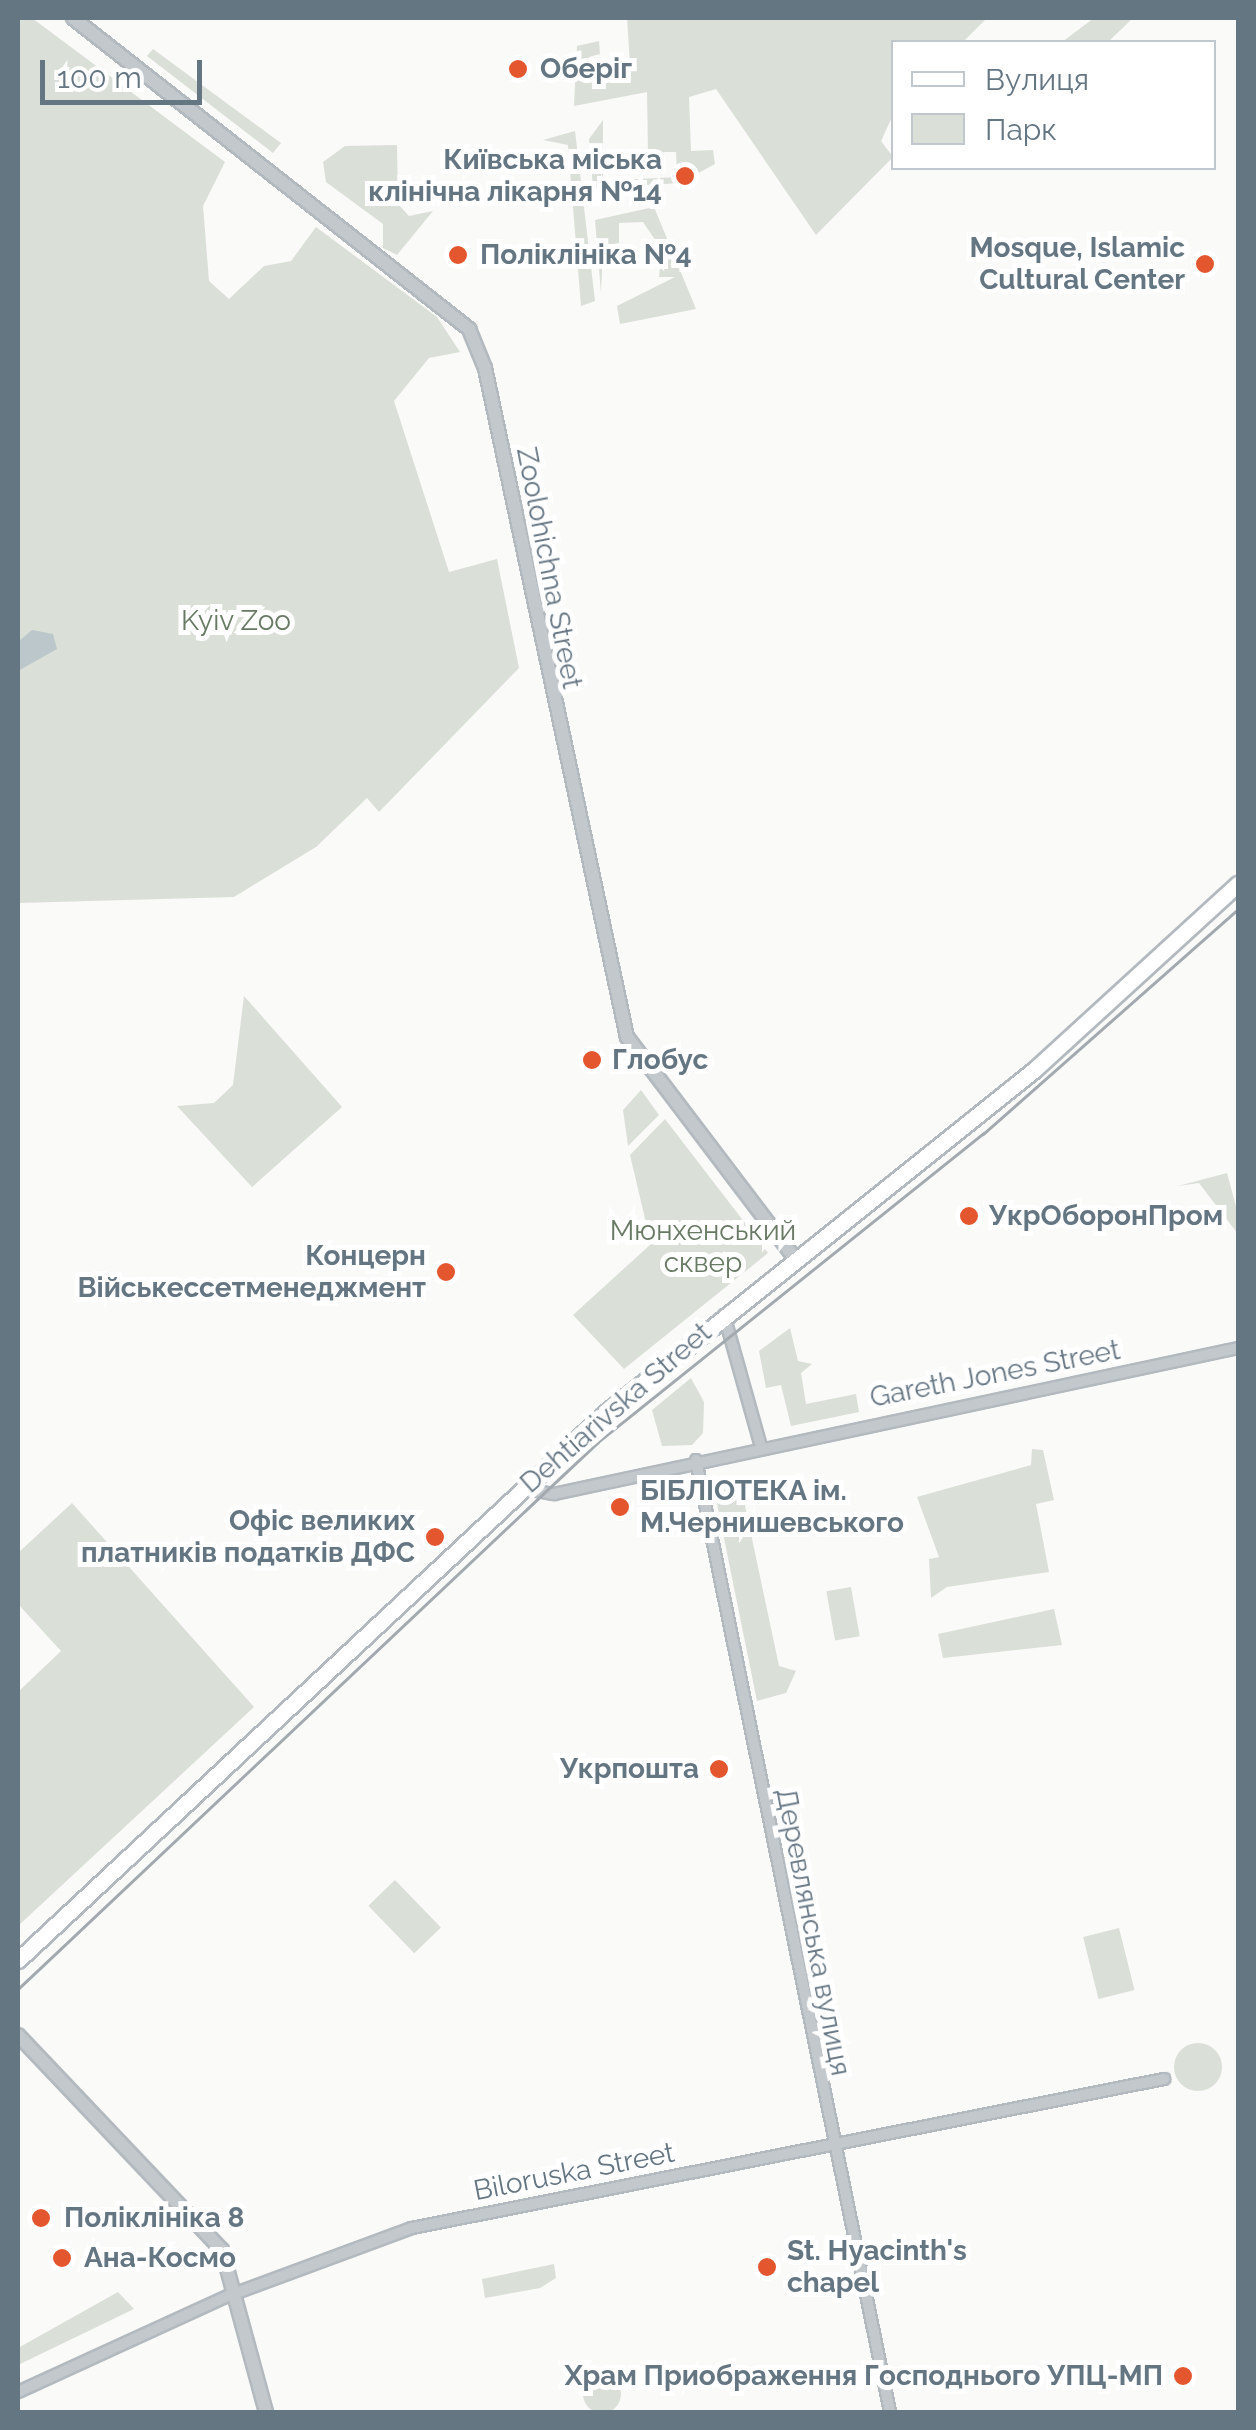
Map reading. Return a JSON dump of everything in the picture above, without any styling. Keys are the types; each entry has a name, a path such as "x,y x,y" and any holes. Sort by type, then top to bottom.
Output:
{"main road":[{"name":"Dehtiarivska Street","path":"18,1960 521,1488 724,1315 1034,1070 1238,884"}],"street":[{"name":"Zoolohichna Street","path":"73,18 468,329 484,368 627,1037 796,1260"},
{"path":"724,1315 760,1443"},
{"name":"Gareth Jones Street","path":"521,1488 554,1494 760,1443 1238,1348"},
{"name":"Деревлянська вулиця","path":"696,1460 890,2412"},
{"path":"18,2034 222,2250 266,2412"},
{"name":"Biloruska Street","path":"18,2392 236,2293 412,2228 1164,2079"}],"green space":[{"name":"Kyiv Zoo","path":"18,18 32,18 225,162 203,206 209,281 229,299 264,266 291,261 316,227 437,317 460,352 429,358 394,401 449,572 497,559 519,668 379,812 367,798 316,847 234,897 18,903"},
{"path":"627,18 987,18 965,40 891,40 891,119 881,141 891,159 816,235 716,89 689,97 691,151 713,150 715,164 680,183 593,188 589,139 603,120 603,181 677,177 676,152 648,152 647,92 574,106 577,46 599,41 600,54 589,57 592,83 631,79"},
{"path":"1094,18 1133,18 1110,40 1065,40"},
{"path":"153,49 281,143 273,153 147,56"},
{"path":"575,131 595,301 581,306 568,145 543,140"},
{"path":"397,145 398,204 409,216 433,211 397,255 383,248 383,224 326,182 323,162 345,146"},
{"path":"654,207 696,309 620,324 617,306 675,277 659,277 662,250 643,222 619,223 619,243 603,246 601,293 595,220"},
{"path":"244,996 342,1107 252,1187 177,1106 214,1103 233,1085"},
{"path":"641,1090 659,1115 628,1146 623,1110"},
{"name":"Мюнхенський сквер","path":"665,1119 768,1253 624,1369 573,1315 651,1244 630,1155"},
{"path":"1227,1173 1238,1214 1238,1234 1199,1183 1178,1186"},
{"path":"790,1328 798,1361 812,1364 801,1373 806,1404 856,1394 859,1412 791,1426 781,1385 766,1388 759,1351"},
{"path":"691,1378 704,1402 703,1433 692,1445 662,1446 652,1410"},
{"path":"1032,1449 1043,1450 1054,1500 1036,1504 1049,1572 947,1587 931,1598 929,1559 939,1557 917,1497 1031,1465"},
{"path":"740,1482 779,1666 796,1671 786,1693 757,1701 715,1494"},
{"path":"72,1503 254,1707 18,1926 18,1692 61,1651 18,1604 18,1553"},
{"path":"851,1587 860,1636 835,1641 826,1591"},
{"path":"1054,1609 1062,1645 943,1658 938,1634"},
{"path":"395,1880 441,1927 414,1953 368,1906"},
{"path":"1119,1928 1134,1990 1099,1999 1083,1937"},
{"path":"1198,2043 1215,2050 1222,2067 1215,2084 1198,2091 1181,2084 1174,2067 1181,2050"},
{"path":"554,2264 556,2278 540,2288 485,2298 482,2279"},
{"path":"118,2292 134,2309 18,2365 18,2348"},
{"path":"602,2375 616,2380 621,2394 616,2408 602,2413 588,2408 583,2394 588,2380"}],"shaded area":[{"path":"32,630 53,634 57,649 18,671 18,642"}],"tram line":[{"path":"18,1989 598,1442 983,1134 1238,909"}],"place":[{"name":"Оберіг","path":"518,69"},
{"name":"Київська міська клінічна лікарня №14","path":"685,176"},
{"name":"Поліклініка №4","path":"458,255"},
{"name":"Mosque, Islamic Cultural Center","path":"1205,264"},
{"name":"Глобус","path":"592,1060"},
{"name":"УкрОборонПром","path":"969,1216"},
{"name":"Концерн Військессетменеджмент","path":"446,1272"},
{"name":"БІБЛІОТЕКА ім. М.Чернишевського","path":"620,1507"},
{"name":"Офіс великих платників податків ДФС","path":"435,1537"},
{"name":"Укрпошта","path":"719,1769"},
{"name":"Поліклініка 8","path":"41,2218"},
{"name":"Ана-Космо","path":"62,2258"},
{"name":"St. Hyacinth's chapel","path":"767,2267"},
{"name":"Храм Приображення Господнього УПЦ-МП","path":"1183,2376"}]}
